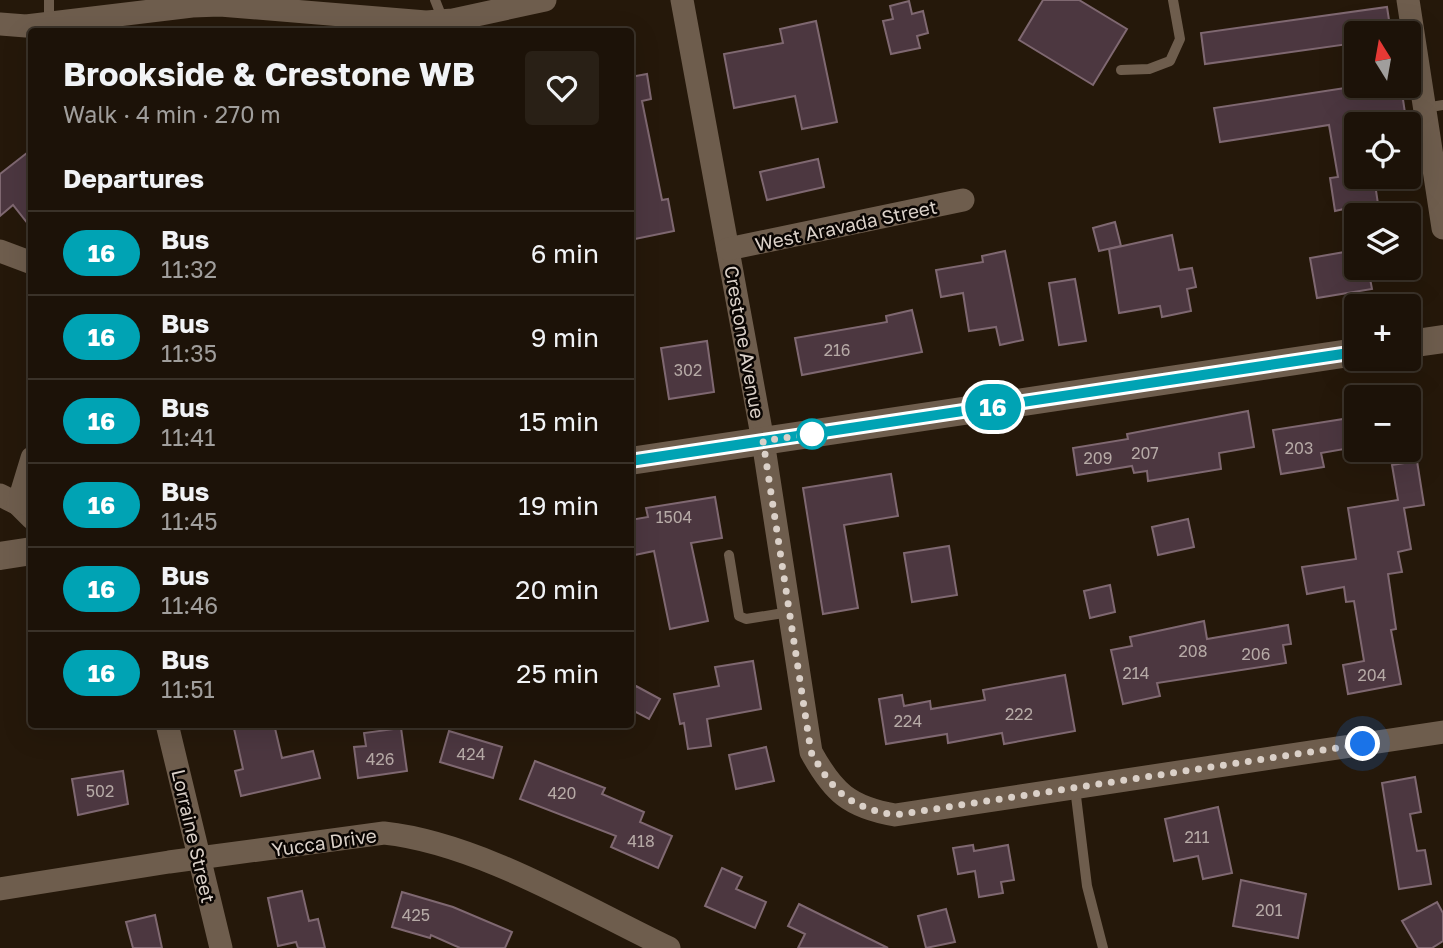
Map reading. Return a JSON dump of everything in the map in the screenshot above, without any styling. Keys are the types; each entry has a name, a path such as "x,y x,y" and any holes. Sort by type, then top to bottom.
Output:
{"street":[{"path":"0,24 26,26 211,5 426,22 439,10 545,0"},
{"name":"Crestone Avenue","path":"682,0 763,441 811,752 827,781 846,798 866,810 895,815 1075,788"},
{"path":"1408,0 1434,107 1443,228"},
{"name":"West Aravada Street","path":"728,249 963,200"},
{"path":"0,251 28,262"},
{"path":"1421,342 1443,339"},
{"path":"634,460 1344,354"},
{"path":"17,506 28,471"},
{"path":"0,556 28,552"},
{"name":"Lorraine Street","path":"168,728 221,948"},
{"path":"1075,788 1443,733"},
{"name":"Yucca Drive","path":"0,889 384,833 407,836 484,860 668,948"}],"lane":[{"path":"49,0 49,23"},
{"path":"1121,70 1149,69 1170,61 1180,39 1173,0"},
{"path":"729,555 739,616 746,619 790,611"},
{"path":"1075,788 1087,886 1103,948"}],"building":[{"path":"1043,0 1079,0 1127,29 1093,85 1019,40"},
{"path":"909,1 912,14 923,11 928,33 917,36 920,48 891,54 883,21 893,19 890,6"},
{"path":"1387,7 1389,21 1344,21 1344,45 1205,64 1201,33"},
{"path":"816,21 837,122 802,129 795,96 734,108 724,54 783,43 780,29"},
{"path":"647,74 651,99 642,101 662,200 668,199 674,231 634,239 634,76"},
{"path":"1344,88 1344,98 1403,98 1405,112 1344,112 1344,189 1376,189 1378,203 1344,203 1344,209 1335,211 1330,178 1338,177 1329,125 1220,142 1214,108"},
{"path":"28,152 28,224 13,205 0,216 0,174"},
{"path":"818,159 824,187 767,200 760,172"},
{"path":"1115,222 1121,246 1099,251 1093,228"},
{"path":"1172,235 1179,270 1192,268 1196,287 1187,289 1191,311 1162,317 1160,306 1119,313 1109,249"},
{"path":"1005,251 1023,340 1000,345 996,327 969,331 963,293 941,297 936,270 983,262 982,256"},
{"path":"1344,252 1344,280 1370,280 1372,289 1317,298 1310,258"},
{"path":"1075,279 1086,341 1059,345 1049,283"},
{"path":"912,310 922,352 802,375 795,338 887,322 886,316"},
{"path":"707,341 714,392 669,399 661,348"},
{"path":"1248,411 1254,447 1219,453 1221,469 1148,481 1147,471 1134,473 1132,466 1077,475 1073,448 1128,439 1127,434"},
{"path":"1344,419 1344,449 1321,453 1324,467 1281,474 1273,430"},
{"path":"1417,462 1424,505 1404,508 1411,549 1398,552 1402,572 1388,574 1396,629 1391,630 1401,684 1348,694 1343,665 1364,661 1354,601 1346,602 1344,587 1307,594 1302,567 1356,559 1348,508 1398,500 1392,465"},
{"path":"891,474 898,516 844,525 858,608 823,614 803,488"},
{"path":"715,497 722,538 691,543 708,621 670,629 654,551 634,555 634,519 648,517 646,508"},
{"path":"1188,519 1194,547 1158,555 1152,527"},
{"path":"949,546 957,595 912,602 904,553"},
{"path":"1110,585 1115,612 1090,618 1084,591"},
{"path":"1204,621 1207,639 1288,625 1291,644 1283,645 1286,663 1157,683 1160,696 1123,704 1111,650 1132,646 1130,637"},
{"path":"753,661 761,709 707,719 711,746 688,749 684,723 680,724 674,694 719,686 715,667"},
{"path":"1065,675 1075,731 1004,744 1002,733 948,743 947,734 886,744 879,699 902,695 904,706 930,701 931,709 985,700 983,690"},
{"path":"636,686 660,699 649,719 634,711"},
{"path":"234,728 275,728 282,758 313,751 320,778 241,796 235,771 243,769"},
{"path":"401,728 407,771 358,778 354,747 366,746 364,733"},
{"path":"449,731 502,747 493,778 440,762"},
{"path":"766,747 774,781 736,789 729,755"},
{"path":"535,761 605,788 602,794 644,812 640,822 672,836 658,868 611,847 616,836 520,799"},
{"path":"123,771 128,804 78,815 72,779"},
{"path":"1415,777 1421,812 1410,814 1417,851 1425,850 1431,884 1399,889 1382,783"},
{"path":"1218,807 1232,873 1203,879 1198,856 1174,861 1165,819"},
{"path":"973,845 974,851 1008,845 1014,880 1001,882 1003,893 979,897 975,871 958,874 953,848"},
{"path":"722,868 742,877 736,889 766,902 755,928 705,906"},
{"path":"1241,880 1306,894 1298,938 1233,926"},
{"path":"302,891 309,921 318,919 325,948 298,948 296,942 278,946 268,898"},
{"path":"402,892 453,907 512,932 505,948 460,948 431,935 430,938 392,927"},
{"path":"1437,902 1443,913 1443,941 1432,948 1418,948 1402,921"},
{"path":"799,904 888,948 798,948 805,934 788,926"},
{"path":"946,909 955,942 926,948 918,916"},
{"path":"155,915 162,948 133,948 126,922"}],"bus line":[{"name":"16","path":"634,460 1344,354"}],"route":[{"path":"812,434 763,441 811,752 827,781 846,798 866,810 895,815 1363,744"}]}
